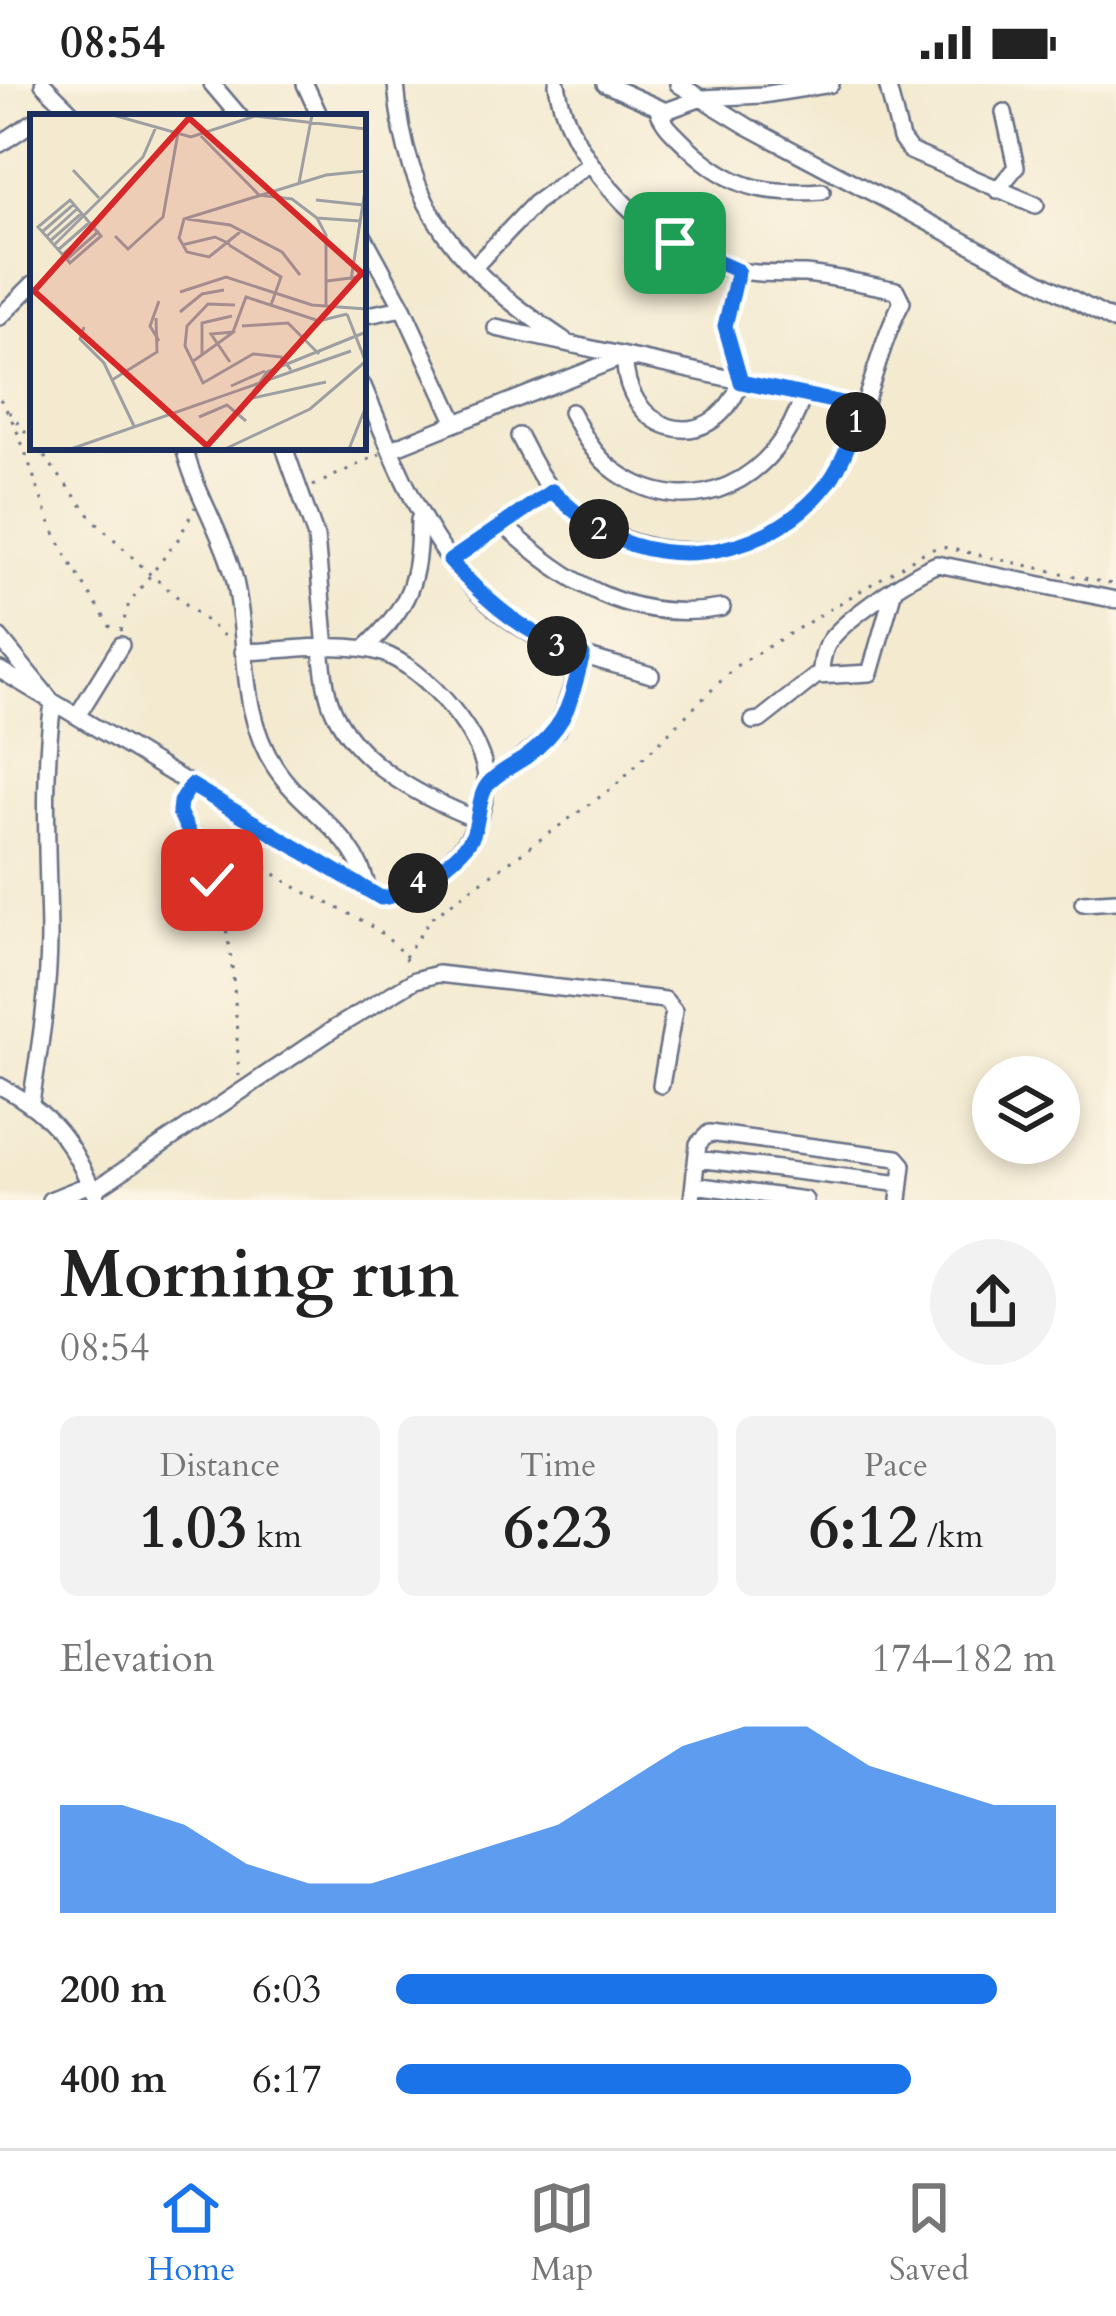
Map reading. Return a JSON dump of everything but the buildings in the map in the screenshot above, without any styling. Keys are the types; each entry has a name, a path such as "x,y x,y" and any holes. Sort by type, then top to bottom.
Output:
{"street":[{"path":"44,84 73,114"},
{"path":"304,84 319,114"},
{"path":"396,84 406,160 434,220 472,268 528,316 572,345"},
{"path":"519,436 552,491 604,533 644,546 705,553 749,542 792,518 829,482 902,302 899,293 810,275 738,271 675,243 636,216 590,163 560,104 556,84"},
{"path":"604,84 658,110 675,111 702,98 820,85"},
{"path":"678,84 747,126 1116,322"},
{"path":"887,84 904,145 1036,205"},
{"path":"219,87 233,114"},
{"path":"46,114 61,104"},
{"path":"658,110 693,152 739,183 782,194 822,191"},
{"path":"997,190 1016,166 1004,112"},
{"path":"0,144 30,124"},
{"path":"472,268 535,203 590,163"},
{"path":"366,240 456,423"},
{"path":"625,356 636,397 668,428 704,428 717,420 741,382 725,326 738,271"},
{"path":"0,317 30,287"},
{"path":"366,315 403,308"},
{"path":"496,328 861,407"},
{"path":"391,449 625,356"},
{"path":"366,393 419,518 477,590 525,630 583,655 651,675"},
{"path":"571,412 598,455 616,472 665,492 690,494 714,492 752,474 785,436 803,394"},
{"path":"185,450 233,577 251,710 275,767 347,840 365,872 368,891"},
{"path":"285,450 318,549 327,690 344,728 374,760 413,790 478,820"},
{"path":"450,561 552,491"},
{"path":"364,649 391,622 415,581 419,518"},
{"path":"502,523 538,557 590,589 677,614 722,608"},
{"path":"820,674 823,652 837,632 931,566 945,564 1116,600"},
{"path":"753,721 820,674 864,676 873,670 893,592"},
{"path":"0,638 53,703 43,817 49,938 46,1008 31,1102"},
{"path":"77,716 121,645"},
{"path":"0,670 368,891 389,898 463,850 478,820 486,786 465,728 441,694 405,664 364,649 243,652"},
{"path":"486,786 558,729 583,655"},
{"path":"1083,903 1116,901"},
{"path":"50,1200 94,1192 335,1028 416,980 452,973 664,1000 674,1011 661,1085"},
{"path":"0,1086 31,1102 63,1131 94,1192"},
{"path":"697,1159 900,1192 903,1165 897,1158 709,1133 701,1138 697,1159 693,1192 806,1200"}],"path":[{"path":"0,399 23,441 66,558 121,645"},
{"path":"4,406 30,438"},
{"path":"301,492 391,449"},
{"path":"40,450 91,517 243,652"},
{"path":"121,645 129,603 178,538 193,507 206,508"},
{"path":"405,957 432,917 615,786 729,672 928,550 943,547 1116,585"},
{"path":"191,785 179,812 212,880 227,932 235,979 239,1092"},
{"path":"252,822 239,831 240,840 261,866 390,938 416,980"}],"route":[{"path":"212,880 179,812 191,785 381,898 416,884 463,850 478,820 486,786 561,724 583,655 525,630 450,561 502,523 552,491 604,533 644,546 705,553 769,533 829,482 861,407 741,382 725,326 738,271 675,243"}]}
